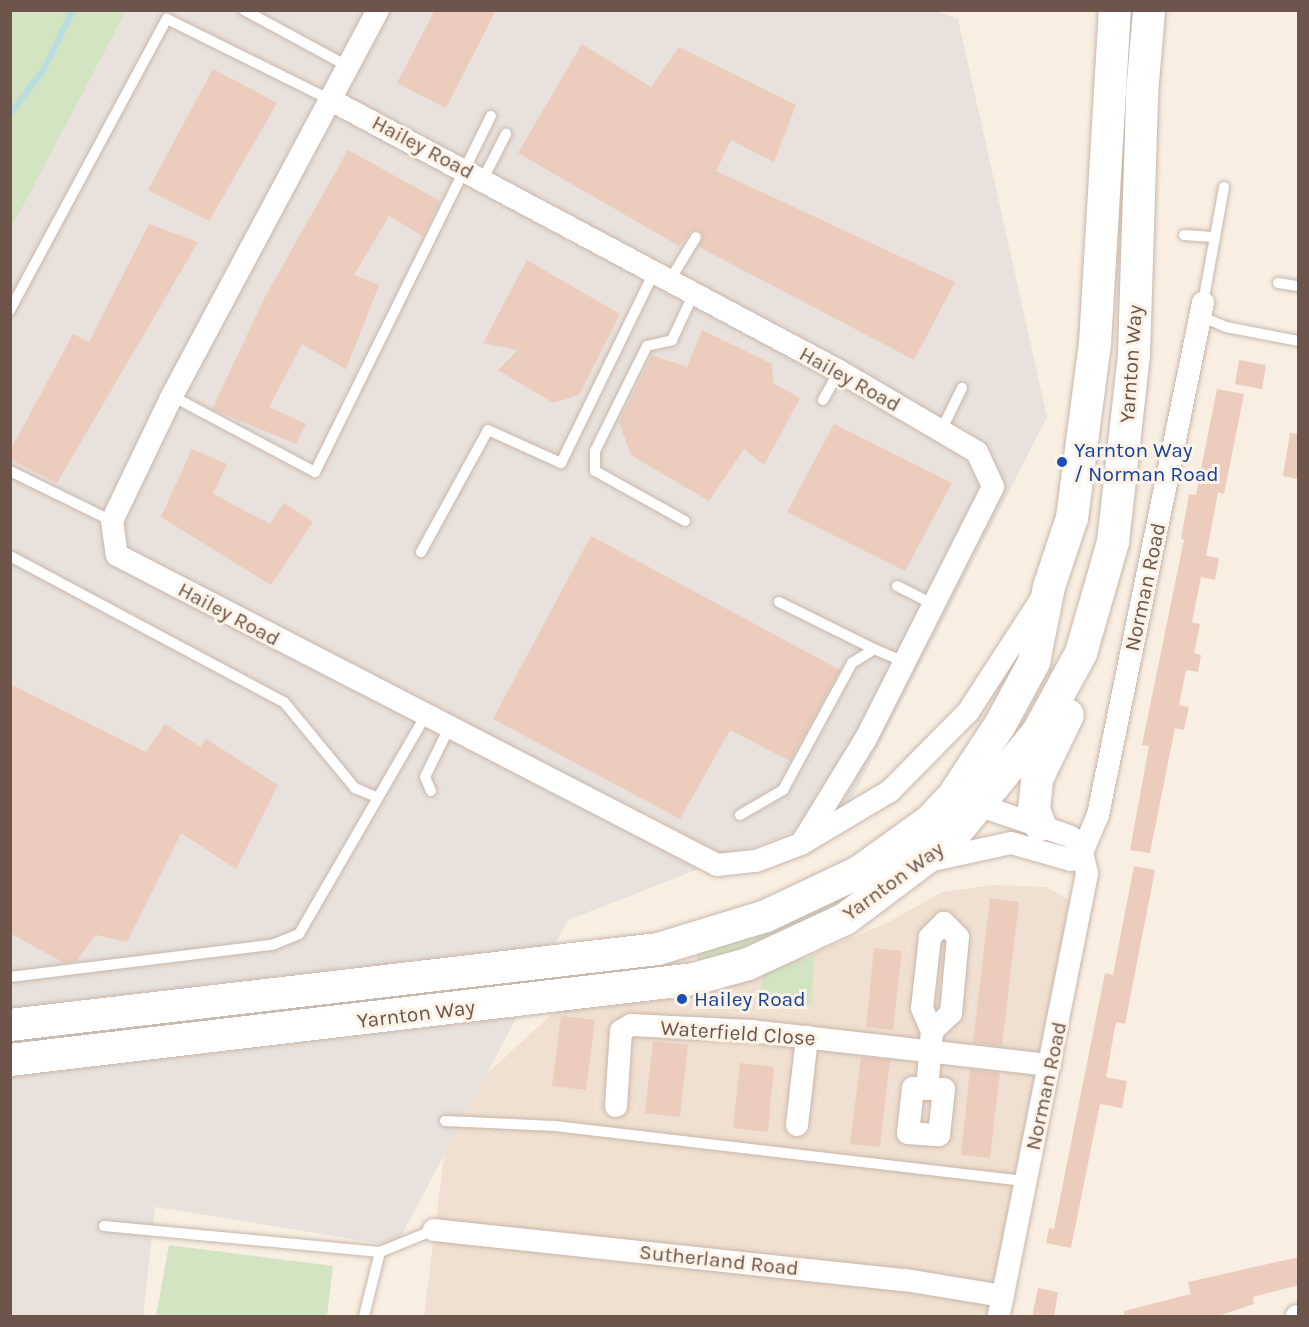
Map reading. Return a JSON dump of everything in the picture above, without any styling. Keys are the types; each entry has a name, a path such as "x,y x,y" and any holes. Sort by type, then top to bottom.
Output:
{"street":[{"path":"112,521 172,396 378,10"},
{"name":"Yarnton Way","path":"10,1025 252,1016 708,975 748,964 845,919 927,861 967,802 1034,662 1049,587 1072,518 1095,344 1115,10"},
{"name":"Yarnton Way","path":"10,1060 594,958 716,934 766,916 859,872 931,820 967,802 1038,732 1081,652 1113,542 1129,421 1149,10"},
{"name":"Hailey Road","path":"329,99 476,175 839,371 977,452 993,487 865,740 801,844"},
{"name":"Norman Road","path":"1001,1306 1087,889 1082,855 1098,815 1202,310"},
{"name":"Hailey Road","path":"112,521 117,555 448,730 717,865 756,861 801,844 890,792 969,712 1049,587"},
{"path":"1040,825 1034,810 1037,779 1068,716 1081,652"},
{"path":"967,802 1002,811 1080,843 1082,855 1071,860 1011,843 990,831 967,802"},
{"path":"927,861 1011,843"},
{"name":"Waterfield Close","path":"616,1106 621,1031 631,1025 807,1037 932,1042 1050,1065"},
{"path":"797,1125 807,1037"},
{"path":"927,1089 932,1042"},
{"name":"Sutherland Road","path":"434,1230 905,1280 1001,1306"}],"lane":[{"path":"244,10 347,66"},
{"path":"10,310 167,19 329,99"},
{"path":"476,175 491,116"},
{"path":"172,396 315,472 476,175 506,134"},
{"path":"1224,187 1202,310 1226,327 1299,341"},
{"path":"1184,235 1214,237"},
{"path":"421,552 488,430 561,464 662,276 696,237"},
{"path":"1278,283 1299,286"},
{"path":"685,521 595,471 595,451 647,346 672,340 694,293"},
{"path":"823,400 839,371"},
{"path":"941,431 962,388"},
{"path":"10,471 112,521"},
{"path":"10,556 284,702 355,788 378,798"},
{"path":"897,586 933,604"},
{"path":"779,602 904,662"},
{"path":"740,815 783,790 852,663 874,649"},
{"path":"10,977 272,945 299,934 425,717"},
{"path":"431,790 424,777 448,730"},
{"path":"445,1121 555,1126 1026,1181"},
{"path":"104,1226 380,1252 434,1230"},
{"path":"364,1317 380,1252"}],"shaded area":[{"path":"933,10 958,19 1047,417 845,812 568,920 396,1246 155,1207 143,1316 11,1316 11,229 126,11"},
{"path":"994,885 1046,887 1070,900 988,1316 424,1316 450,1108 555,1011 680,998 763,974 885,924 942,892"}],"green space":[{"path":"10,11 126,11 11,229"},
{"path":"892,875 852,902 745,950 698,961 696,950 757,935"},
{"path":"815,955 811,1005 759,1000 763,974"},
{"path":"654,960 654,972 265,1018 267,1009"},
{"path":"169,1245 333,1266 327,1316 156,1316"}],"building":[{"path":"435,10 496,10 446,108 397,83"},
{"path":"582,44 651,87 679,47 796,105 774,162 731,140 716,171 955,282 914,360 699,247 703,238 699,230 692,231 679,246 518,153"},
{"path":"213,69 277,103 209,221 148,190"},
{"path":"348,150 440,201 423,236 389,216 354,275 379,285 346,369 302,344 269,407 306,424 296,444 212,409 265,297"},
{"path":"149,224 198,242 57,483 10,459 10,451 73,334 89,342"},
{"path":"527,260 620,314 579,395 553,403 498,370 518,350 483,343"},
{"path":"702,330 772,364 773,383 800,398 764,465 744,449 709,501 631,455 619,422 652,355 687,367"},
{"path":"1239,360 1266,365 1262,389 1235,384"},
{"path":"1217,389 1244,394 1224,494 1218,492 1206,556 1219,558 1215,580 1201,577 1192,622 1200,624 1194,653 1201,655 1198,672 1186,670 1179,705 1189,707 1184,730 1175,728 1150,853 1130,850 1149,746 1142,745 1184,540 1181,539 1189,494 1196,495"},
{"path":"834,424 952,483 905,571 787,512"},
{"path":"1290,433 1299,434 1299,479 1283,476"},
{"path":"192,449 227,464 213,494 270,524 284,503 313,522 271,585 161,517"},
{"path":"591,536 840,670 790,761 730,730 680,819 493,719"},
{"path":"10,684 146,752 165,724 200,747 206,739 278,785 236,869 181,833 127,942 96,935 76,961 64,963 10,933"},
{"path":"1134,866 1155,870 1125,1024 1116,1022 1106,1077 1127,1081 1122,1108 1100,1104 1071,1248 1046,1243 1049,1228 1054,1229 1105,973 1113,975"},
{"path":"990,898 1019,902 1002,1046 973,1043"},
{"path":"874,948 902,951 893,1030 866,1027"},
{"path":"561,1016 595,1020 586,1090 552,1086"},
{"path":"653,1041 688,1045 680,1117 645,1113"},
{"path":"861,1057 890,1060 880,1147 850,1144"},
{"path":"740,1063 774,1067 768,1132 733,1128"},
{"path":"970,1069 1000,1073 990,1158 961,1155"},
{"path":"1299,1257 1299,1285 1253,1297 1254,1304 1215,1317 1125,1317 1124,1311 1191,1294 1188,1282"},
{"path":"1038,1288 1058,1292 1054,1317 1032,1317"}],"waterway":[{"path":"10,114 44,69 73,10"}],"place":[{"name":"Yarnton Way / Norman Road","path":"1062,462"},
{"name":"Hailey Road","path":"682,999"}]}
